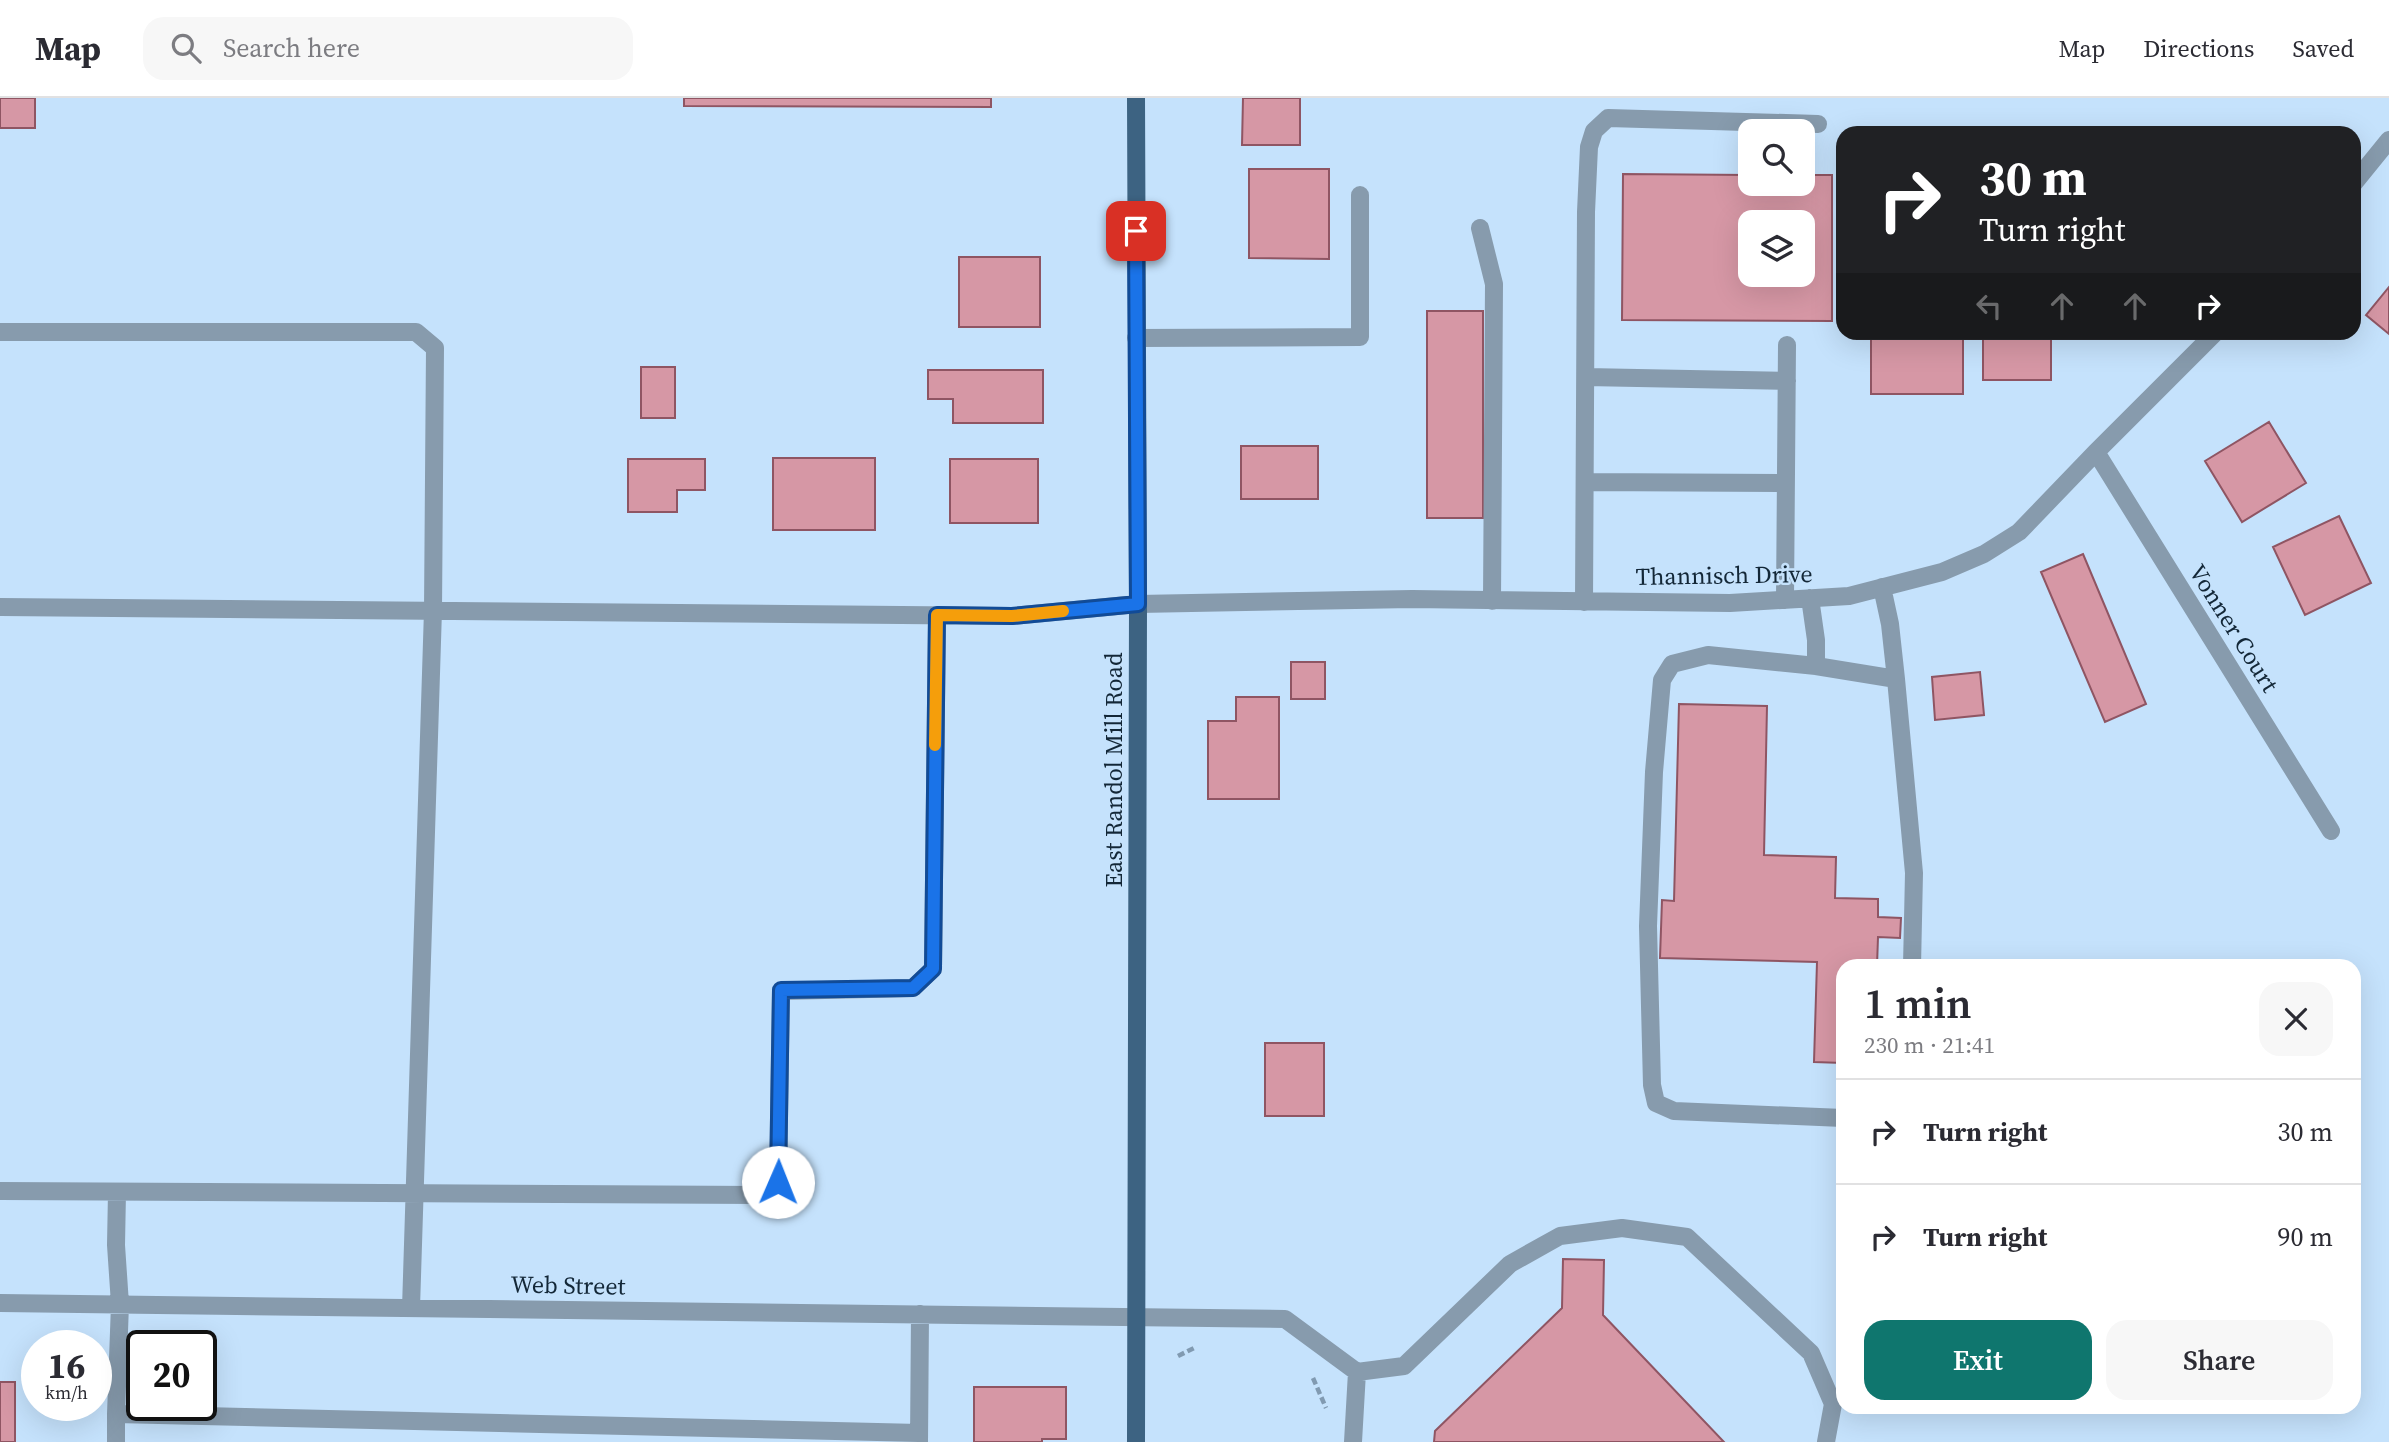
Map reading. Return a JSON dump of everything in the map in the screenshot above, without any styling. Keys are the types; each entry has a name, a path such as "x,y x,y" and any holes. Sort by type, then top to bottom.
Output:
{"main road":[{"name":"East Randol Mill Road","path":"1136,98 1136,1442"}],"street":[{"path":"1584,602 1586,212 1589,146 1594,131 1608,118 1818,124"},
{"path":"2361,174 2389,140"},
{"path":"1136,338 1360,337 1360,195"},
{"path":"1480,228 1494,284 1493,601"},
{"path":"0,332 415,332 435,348 433,610 411,1308"},
{"name":"Thannisch Drive","path":"0,607 1012,616 1138,604 1412,600 1730,603 1849,596 1942,572 1984,554 2019,532 2208,340"},
{"path":"1785,600 1787,345"},
{"path":"1586,377 1787,381"},
{"name":"Vonner Court","path":"2095,452 2331,831"},
{"path":"1585,481 1785,482"},
{"path":"1882,587 1890,624 1914,873 1912,959"},
{"path":"1810,598 1816,640 1816,666"},
{"path":"0,1191 759,1195 778,1182 781,990 913,988 933,969 937,615"},
{"path":"1836,1118 1674,1111 1656,1103 1652,1086 1648,926 1654,772 1662,680 1672,664 1708,654 1816,666 1896,679"},
{"path":"117,1192 116,1245 120,1304 117,1442"},
{"path":"1353,1442 1357,1372 1404,1366 1510,1264 1560,1236 1622,1228 1687,1237 1811,1353 1833,1404 1826,1442"},
{"name":"Web Street","path":"0,1303 1285,1319 1357,1372"},
{"path":"117,1414 919,1438 920,1314"}],"path":[{"path":"1178,1356 1203,1343"},
{"path":"1306,1371 1315,1379 1329,1416"}],"building":[{"path":"0,98 35,98 35,128 0,128"},
{"path":"684,98 991,98 991,107 684,106"},
{"path":"1243,98 1300,98 1300,145 1242,145"},
{"path":"1249,169 1329,169 1329,259 1249,258"},
{"path":"1623,174 1738,175 1738,196 1815,196 1815,175 1832,175 1832,321 1622,320"},
{"path":"959,257 1040,257 1040,327 959,327"},
{"path":"2389,287 2389,334 2366,315"},
{"path":"1427,311 1483,311 1483,518 1427,518"},
{"path":"1871,340 1963,340 1963,394 1871,394"},
{"path":"1983,340 2051,340 2051,380 1983,380"},
{"path":"641,367 675,367 675,418 641,418"},
{"path":"928,370 1043,370 1043,423 953,423 953,399 928,399"},
{"path":"2269,422 2306,483 2242,522 2205,461"},
{"path":"1241,446 1318,446 1318,499 1241,499"},
{"path":"773,458 875,458 875,530 773,530"},
{"path":"628,459 705,459 705,490 677,490 677,512 628,512"},
{"path":"950,459 1038,459 1038,523 950,523"},
{"path":"2339,516 2371,583 2305,615 2273,547"},
{"path":"2083,554 2146,704 2105,722 2041,572"},
{"path":"1291,662 1325,662 1325,699 1291,699"},
{"path":"1980,672 1984,715 1935,720 1932,677"},
{"path":"1236,697 1279,697 1279,799 1208,799 1208,721 1236,721"},
{"path":"1679,704 1767,706 1764,855 1836,857 1835,898 1878,899 1878,917 1901,918 1900,938 1878,937 1877,959 1836,959 1836,1063 1814,1062 1817,962 1660,958 1662,900 1674,901"},
{"path":"1265,1043 1324,1043 1324,1116 1265,1116"},
{"path":"1563,1259 1604,1260 1603,1315 1724,1442 1434,1442 1435,1431 1562,1308"},
{"path":"0,1382 15,1382 15,1442 0,1442"},
{"path":"974,1387 1066,1387 1066,1439 1042,1439 1042,1442 974,1442"}],"slow traffic":[{"path":"935,745 937,615 1012,616 1063,611"}],"route":[{"path":"778,1182 781,990 913,988 933,969 937,615 1012,616 1138,604 1136,231"}]}
